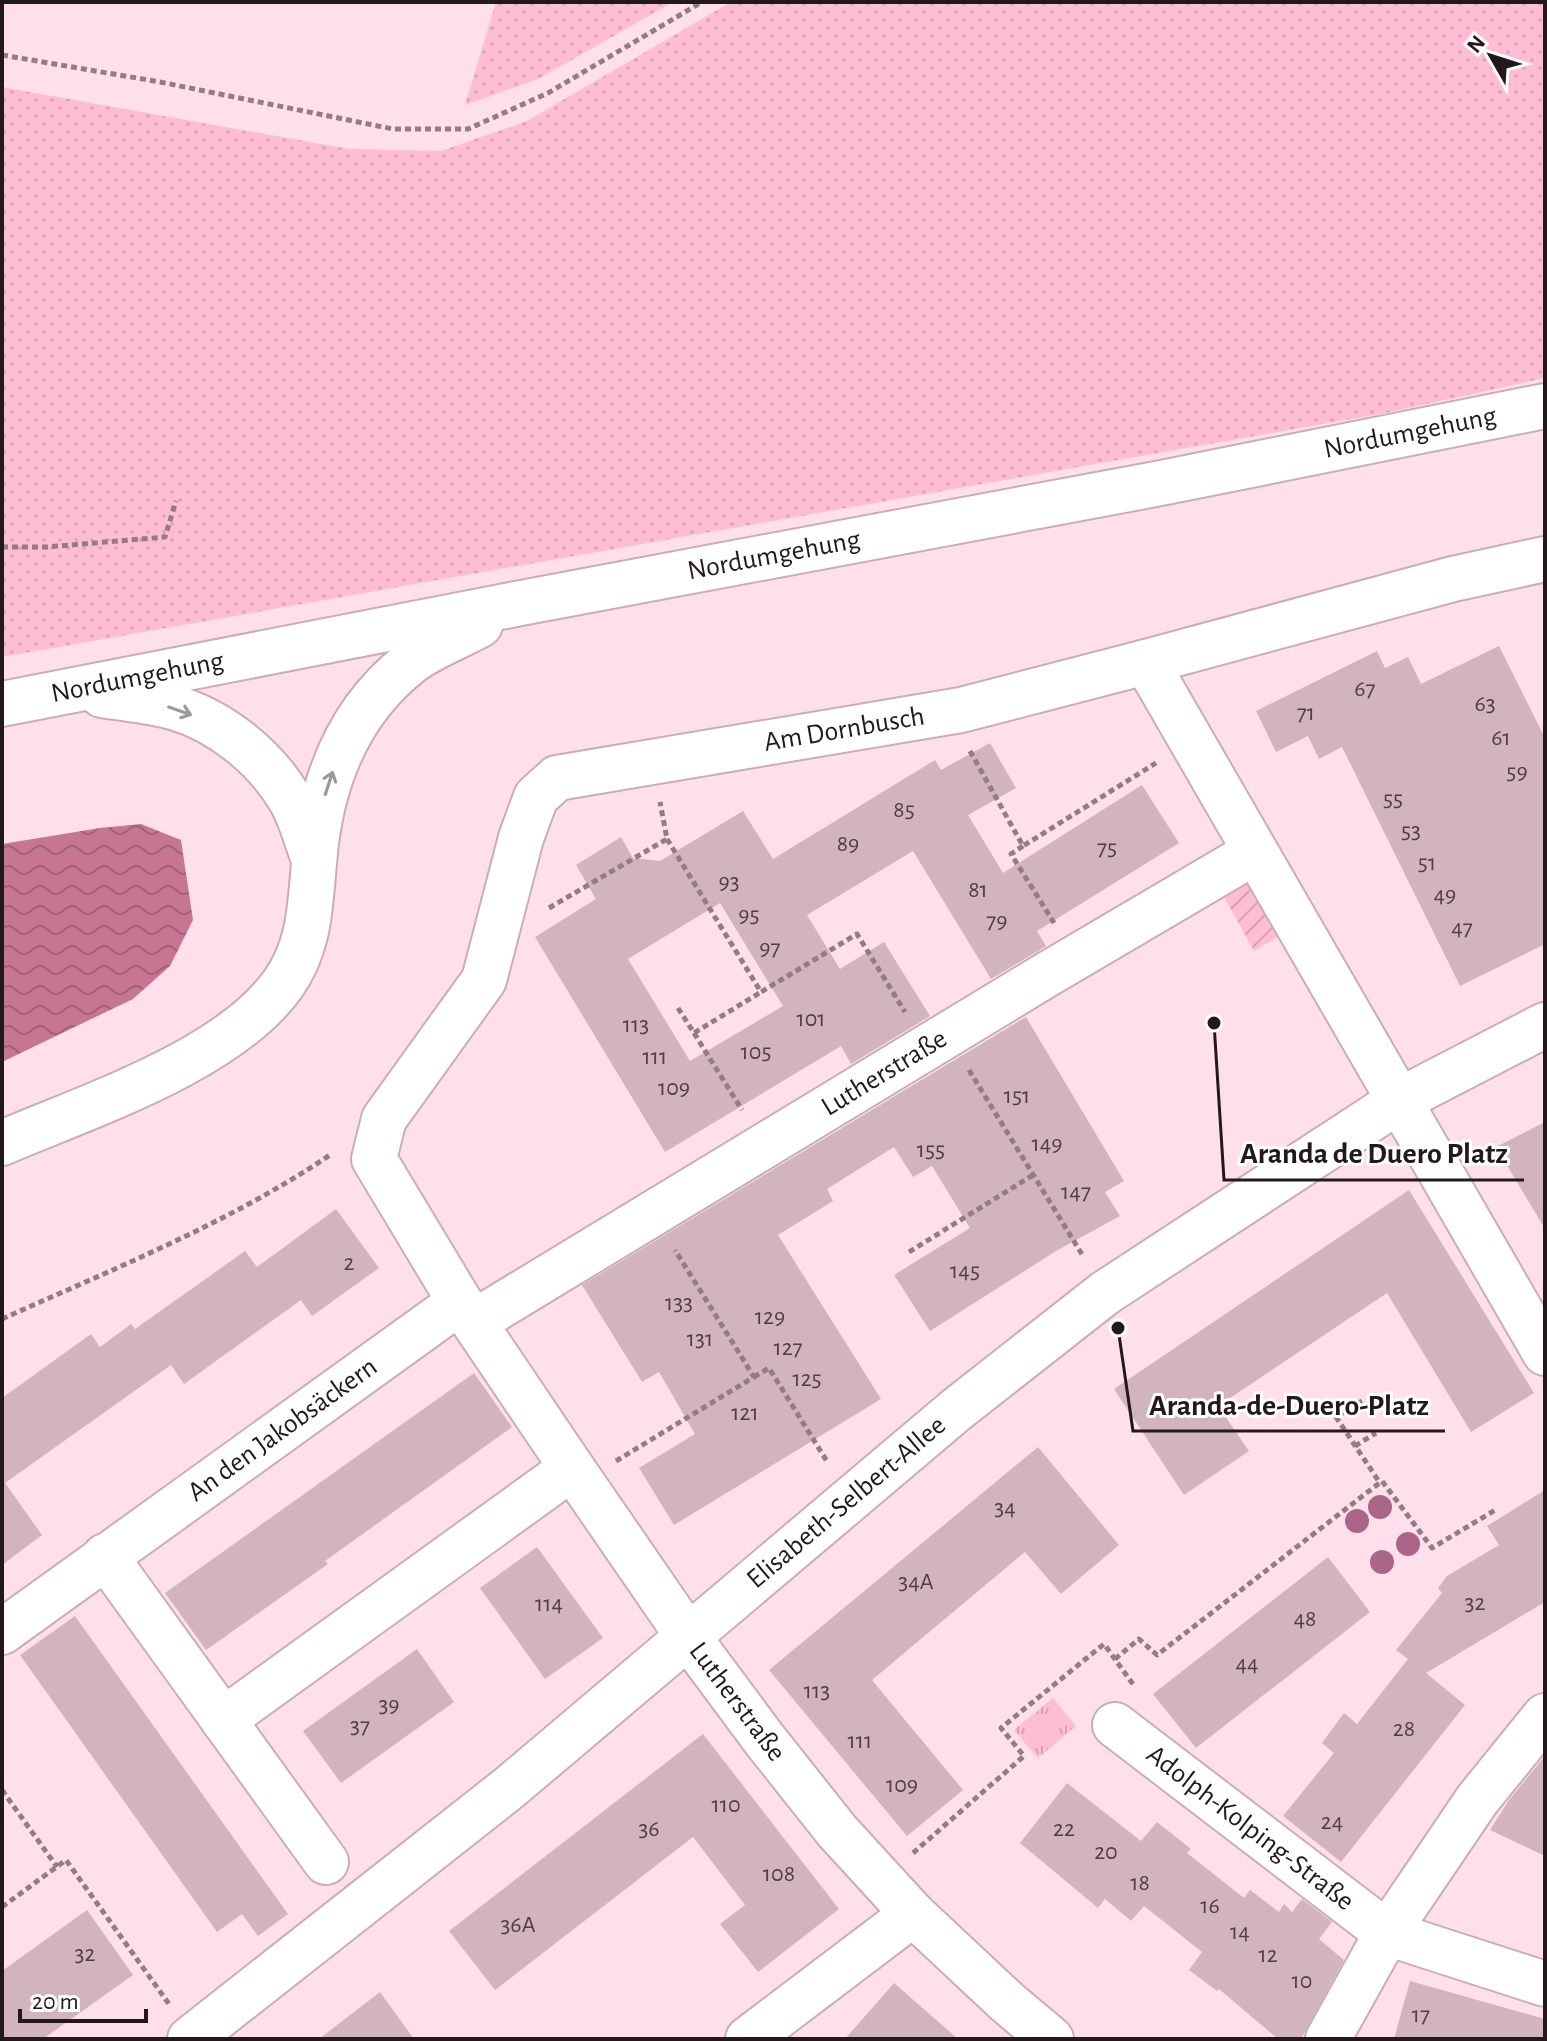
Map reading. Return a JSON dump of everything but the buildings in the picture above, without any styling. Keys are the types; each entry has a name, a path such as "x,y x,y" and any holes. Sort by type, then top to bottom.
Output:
{"street":[{"name":"Nordumgehung","path":"2,704 1176,480 1545,406"},
{"name":"Am Dornbusch","path":"379,1139 484,980 521,838 536,797 557,778 948,712 1453,579 1545,559"},
{"path":"2,1143 132,1087 186,1060 230,1035 259,1011 283,983 302,951 311,915 314,859 325,792 353,724 378,693 413,661 521,603"},
{"path":"1146,662 1545,1353"},
{"path":"76,691 175,708 214,725 272,771 292,802 314,859"},
{"name":"Lutherstraße","path":"467,1312 653,1214 1255,852"},
{"name":"Elisabeth-Selbert-Allee","path":"191,2038 509,1788 956,1410 1105,1293 1400,1100 1545,1025"},
{"name":"Lutherstraße","path":"379,1139 467,1312 689,1638 837,1831 881,1880 1007,2002 1051,2039"},
{"name":"An den Jakobsäckern","path":"2,1632 105,1556 467,1312"},
{"path":"223,1720 576,1475"},
{"path":"105,1556 326,1862"},
{"name":"Adolph-Kolping-Straße","path":"1128,1710 1387,1933 1545,1984"},
{"path":"1328,2039 1387,1933 1477,1800 1545,1716"},
{"path":"748,2039 913,1914"}],"path":[{"path":"2,55 160,82 393,129 468,129 548,93 702,2"},
{"path":"2,547 47,547 165,537 176,501"},
{"path":"948,712 1023,846"},
{"path":"1076,958 1011,854 1191,741"},
{"path":"652,762 667,839 761,992"},
{"path":"494,940 667,839"},
{"path":"694,1033 857,934 1033,1175 1105,1293"},
{"path":"678,1008 764,1146"},
{"path":"2,1319 135,1259 379,1139"},
{"path":"909,1252 1033,1175"},
{"path":"653,1214 754,1377"},
{"path":"576,1475 769,1368 851,1499"},
{"path":"1362,1401 1336,1417 1380,1483"},
{"path":"1355,1446 1376,1433"},
{"path":"1115,1659 1139,1639 1157,1655 1382,1481 1432,1548 1497,1509"},
{"path":"881,1880 1024,1756 1001,1728 1104,1644 1115,1659 1128,1710"},
{"path":"2,1790 57,1867"},
{"path":"2,1907 66,1860 191,2038"}],"green space":[{"path":"496,2 673,2 538,79 465,105"},
{"path":"731,2 1545,2 1545,378 1385,413 2,657 2,87 349,149 441,151 527,121"},
{"path":"1252,854 1298,925 1254,951 1213,877"},
{"path":"1053,1698 1076,1726 1038,1758 1014,1730"}],"water":[{"path":"141,824 181,840 193,920 170,966 133,999 2,1062 2,844"}],"place":[{"name":"Aranda de Duero Platz","path":"1214,1023"},
{"name":"Aranda-de-Duero-Platz","path":"1118,1328"}]}
